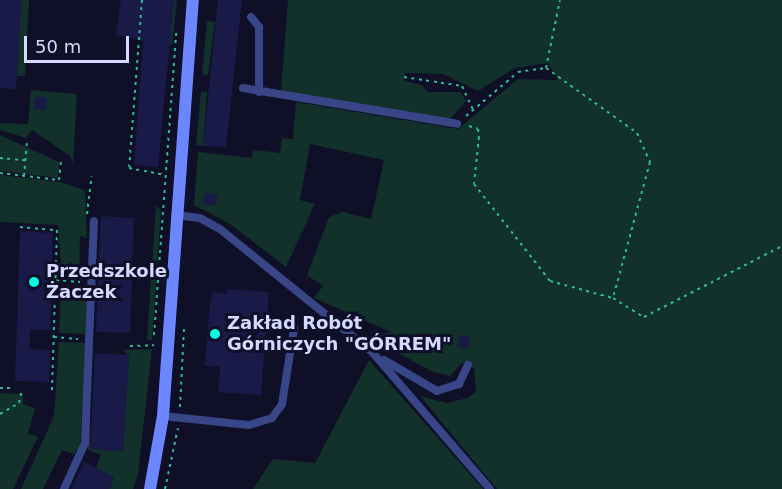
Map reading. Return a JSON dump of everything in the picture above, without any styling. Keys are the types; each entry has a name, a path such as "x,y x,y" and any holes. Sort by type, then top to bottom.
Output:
{"street":[{"path":"150,489 163,416 193,0"}],"lane":[{"path":"251,17 259,27 259,92"},
{"path":"243,88 457,124"},
{"path":"176,215 200,218 220,229 373,353 437,391 459,384 468,365"},
{"path":"64,489 85,443 94,220"},
{"path":"163,416 249,426 272,418 282,404 294,328"},
{"path":"373,353 490,489"}],"path":[{"path":"142,0 129,168 165,175"},
{"path":"546,68 560,0"},
{"path":"153,352 177,22"},
{"path":"457,124 518,72 546,68 637,133 651,162 613,298"},
{"path":"404,77 462,86 473,110"},
{"path":"457,124 478,129 474,184 536,268 550,281 613,298 644,317 782,246"},
{"path":"24,176 27,143"},
{"path":"0,158 25,160"},
{"path":"0,173 59,180 61,162"},
{"path":"87,209 92,176"},
{"path":"20,227 57,230 52,390"},
{"path":"56,280 77,282"},
{"path":"54,337 78,339"},
{"path":"130,346 154,345"},
{"path":"0,388 11,388"},
{"path":"0,414 19,403 21,389"}],"green space":[{"path":"21,0 29,0 25,76 17,76"},
{"path":"174,0 177,1 172,45 168,44"},
{"path":"288,0 782,0 782,489 497,489 420,396 447,403 468,398 476,391 474,368 462,363 450,376 433,372 368,337 391,332 314,298 323,286 307,275 329,217 343,212 371,219 384,160 310,144 300,200 315,204 286,267 230,224 194,205 198,152 252,158 253,150 280,153 282,138 293,139 296,102 458,129 518,79 558,80 548,63 515,68 478,91 443,74 405,73 404,81 422,85 427,92 460,92 466,101 449,120 281,91"},
{"path":"207,21 215,22 208,75 202,74"},
{"path":"31,90 77,94 73,163 70,156 32,130 26,138 0,130 0,123 28,124"},
{"path":"201,92 207,92 203,146 196,145"},
{"path":"0,135 59,162 58,178 0,171"},
{"path":"0,175 60,182 85,190 87,238 80,236 79,276 62,276 58,225 0,222"},
{"path":"156,205 161,211 152,340 147,340"},
{"path":"61,288 87,289 86,334 59,333"},
{"path":"59,342 86,343 80,447 74,454 62,450 43,489 21,489 54,416"},
{"path":"152,349 138,474 133,489 109,489 114,477 96,468 101,455 88,450 90,413 90,449 123,451 129,355 123,350"},
{"path":"369,360 483,489 253,489 273,459 315,463"},
{"path":"0,393 23,394 23,404 35,409 28,433 38,437 13,489 0,489"}],"building":[{"path":"0,0 21,0 16,89 0,88"},
{"path":"121,0 174,0 158,167 134,165 143,41 116,35"},
{"path":"218,0 242,0 226,147 203,146"},
{"path":"35,97 47,98 46,110 34,109"},
{"path":"204,193 217,194 216,205 203,205"},
{"path":"101,216 134,218 130,333 96,332"},
{"path":"20,231 53,233 50,330 30,330 30,349 50,350 49,382 15,381"},
{"path":"227,289 269,292 261,395 218,392 220,367 205,366 210,302 213,292 226,294"},
{"path":"460,335 470,338 468,349 457,346"},
{"path":"95,353 129,355 123,451 90,449"},
{"path":"84,462 114,477 109,489 71,489"}],"place":[{"name":"Przedszkole Żaczek","path":"34,282"},
{"name":"Zakład Robót Górniczych \"GÓRREM\"","path":"215,334"}]}
